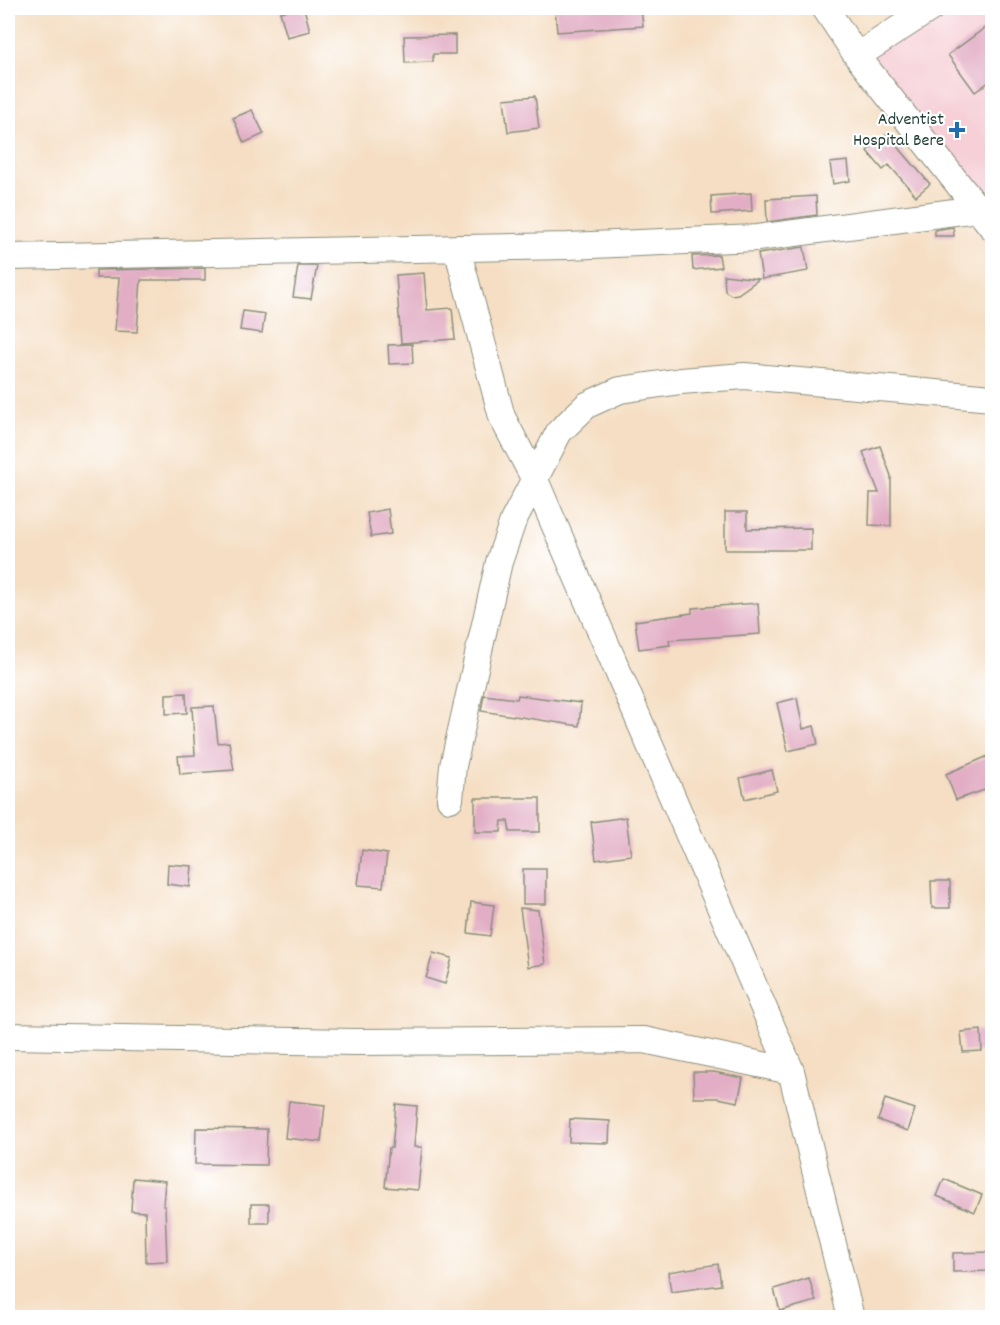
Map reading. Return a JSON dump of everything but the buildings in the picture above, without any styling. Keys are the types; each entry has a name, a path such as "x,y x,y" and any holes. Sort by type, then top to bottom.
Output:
{"street":[{"path":"825,8 857,56 985,218"},
{"path":"857,56 931,8"},
{"path":"8,257 568,246 757,238 985,218"},
{"path":"457,248 502,417 535,480 791,1071 852,1317"},
{"path":"450,799 453,766 499,562 513,521 559,432 587,405 620,390 681,381 744,376 993,398"},
{"path":"8,1036 355,1042 644,1040 791,1071"}],"shaded area":[{"name":"Adventist Hospital Bere","path":"919,8 992,8 992,214 850,45"}],"place":[{"name":"Adventist Hospital Bere","path":"957,130"}]}
